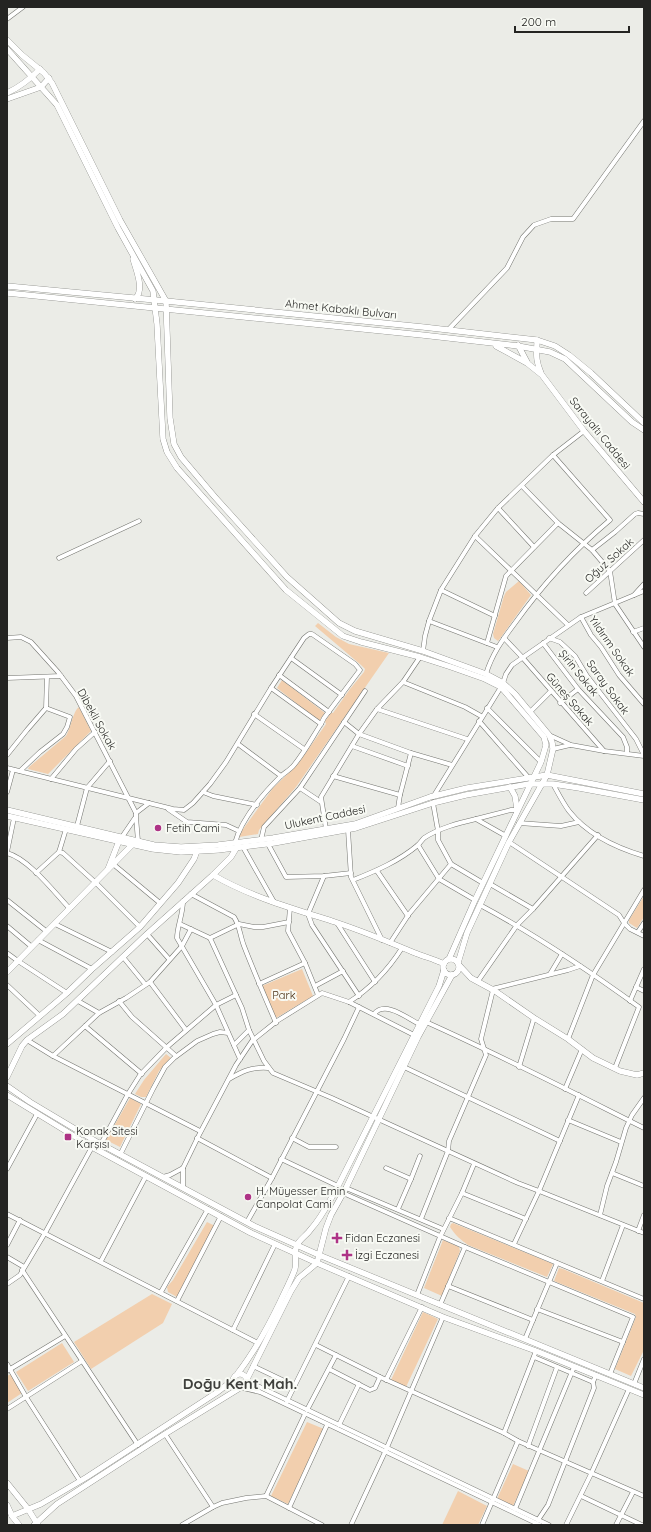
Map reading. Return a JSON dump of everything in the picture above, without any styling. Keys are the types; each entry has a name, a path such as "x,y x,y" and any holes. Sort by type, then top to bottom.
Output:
{"street":[{"path":"7,19 23,7"},
{"path":"7,40 49,78 123,225 166,301 170,418 174,444 181,457 287,577 339,623 355,632 423,651 486,674 515,694 549,735 553,749 543,785 509,842 467,933 458,964 458,970 453,974 426,1022 416,1036 372,1117 322,1216 311,1230 299,1241 294,1253 296,1259 295,1267 290,1281 258,1343 238,1373 234,1376 232,1381 138,1445 41,1504 12,1516"},
{"path":"7,49 57,105 129,248 153,291 155,300 163,439 167,452 177,468 286,590 343,636 420,657 502,685 544,736 546,745 541,762 531,777 506,836 475,900 449,959 444,964 444,970 439,986 419,1024 404,1067 345,1190 331,1215 317,1263 299,1278 247,1380 241,1388 165,1434 57,1504 36,1524 28,1509 7,1483"},
{"path":"7,93 18,87 40,70"},
{"path":"7,99 41,87 49,78"},
{"path":"448,330 507,268 523,237 534,225 551,219 573,218 644,120"},
{"path":"129,248 140,286 139,293 135,299"},
{"name":"Ahmet Kabaklı Bulvarı","path":"7,286 520,337 537,340 555,346 569,355 591,373 644,423"},
{"name":"Ahmet Kabaklı Bulvarı","path":"7,293 422,335 518,346 550,352 565,359 632,422 644,430"},
{"path":"520,337 518,346 527,363"},
{"path":"537,340 537,365 542,375"},
{"path":"492,344 527,363 542,375"},
{"name":"Sarayaltı Caddesi","path":"542,375 584,431 644,502"},
{"path":"423,651 429,621 441,590 475,536 498,508 553,455 584,431"},
{"path":"486,674 489,662 497,647 536,594 583,542 610,520 553,455"},
{"path":"522,486 558,523 592,550 610,571 615,604 644,646"},
{"path":"498,508 534,547"},
{"path":"592,550 635,514 644,514"},
{"path":"59,558 139,521"},
{"path":"487,643 506,576 558,523"},
{"path":"475,536 568,625"},
{"name":"Oğuz Sokak","path":"586,593 644,540"},
{"path":"634,595 644,584"},
{"path":"441,590 495,616"},
{"path":"483,883 451,864 438,840 433,800 452,765 481,716 502,685 506,674 512,665 581,617 644,591"},
{"name":"Yıldırım Sokak","path":"581,617 591,635 619,674 644,704"},
{"path":"429,621 497,647"},
{"path":"633,632 644,628"},
{"path":"7,768 149,804 184,810 203,792 226,762 279,675 304,638 309,634 312,634 355,664 360,670 324,718 293,766 281,776 245,820 239,831 239,846 274,902"},
{"name":"Dibekli Sokak","path":"7,638 21,637 31,642 61,676 76,696 129,798 136,815"},
{"name":"Güneş Sokak","path":"504,638 604,752"},
{"name":"Saray Sokak","path":"549,638 560,642 575,656 587,676 636,739 644,755"},
{"name":"Şirin Sokak","path":"543,643 578,689 623,737 627,747 627,753"},
{"path":"326,829 321,797 359,734 377,709 403,682 420,657"},
{"path":"291,658 342,695"},
{"path":"279,675 329,712"},
{"path":"7,678 61,676"},
{"path":"7,755 46,708 47,677"},
{"path":"403,682 465,707 481,716"},
{"path":"271,688 321,724"},
{"path":"560,703 578,689"},
{"path":"261,840 264,827 300,788 365,691"},
{"path":"530,712 551,691"},
{"path":"20,771 40,752 63,734 68,727 70,717 46,708"},
{"path":"487,708 541,762"},
{"path":"377,709 467,739"},
{"path":"254,714 304,749"},
{"path":"479,721 531,777"},
{"path":"344,722 359,734 411,753 452,765"},
{"path":"51,779 76,750 95,732"},
{"path":"549,735 571,745 604,752 644,755"},
{"path":"238,744 281,776"},
{"path":"553,749 571,745"},
{"path":"352,746 408,766"},
{"path":"398,808 411,753"},
{"path":"77,826 87,788 110,761"},
{"path":"7,792 13,770"},
{"name":"Ulukent Caddesi","path":"7,810 77,826 120,839 154,845 181,847 239,846 261,840 355,824 398,808 433,800 467,788 531,777 547,775 644,794"},
{"path":"333,776 400,795"},
{"path":"7,816 120,839 153,850 181,852 268,844 348,830 433,800 529,784 553,784 644,800"},
{"path":"553,784 569,811 579,822 618,847 644,855"},
{"path":"510,787 515,796 517,810"},
{"path":"300,788 321,802"},
{"path":"203,792 213,796 257,805"},
{"path":"107,871 120,839 136,815 149,804"},
{"path":"166,808 187,822 226,825 239,831"},
{"path":"353,880 377,871 438,831 460,823 510,810 517,810"},
{"path":"136,815 138,841"},
{"path":"14,818 7,852 16,856 36,873 70,909"},
{"path":"476,819 506,836"},
{"path":"519,823 561,826 579,822"},
{"path":"36,873 60,852 66,829"},
{"path":"348,830 351,873 353,880 382,940"},
{"path":"478,982 517,925 561,878 598,835"},
{"path":"509,842 619,916 630,929 644,936"},
{"path":"7,972 133,844"},
{"path":"268,844 286,877 324,876 351,873"},
{"path":"418,845 439,879 475,900"},
{"path":"7,1077 22,1046 27,1040 64,1014 147,934 231,857 239,846"},
{"path":"7,1044 67,993 140,927 178,882 194,859 197,851"},
{"path":"60,852 96,883 140,927"},
{"path":"113,864 160,903"},
{"path":"390,943 408,916 451,864"},
{"path":"377,871 408,916"},
{"path":"212,875 232,886 290,908 337,923 417,954 435,959 444,964"},
{"path":"324,876 308,914 312,925 359,996"},
{"path":"490,884 533,909"},
{"path":"568,1039 593,975 644,890"},
{"path":"191,894 234,917 238,924 243,942 259,984 276,1022"},
{"path":"7,900 46,931"},
{"path":"183,901 183,914 177,931 177,938 216,1005 240,1059"},
{"path":"480,905 517,925 639,1007 615,1068"},
{"path":"290,908 288,931 305,962 318,995"},
{"path":"210,938 238,924 263,927 289,922"},
{"path":"337,923 375,982"},
{"path":"638,932 644,923"},
{"path":"55,924 112,952"},
{"path":"180,924 210,938 236,995 249,1030 268,1068 273,1073 518,1183 539,1190 644,1233"},
{"path":"7,926 32,947"},
{"path":"53,1056 99,1012 126,998 147,983 182,946 191,929"},
{"path":"147,934 169,959"},
{"path":"38,940 92,969"},
{"path":"349,1002 359,996 390,967 402,948"},
{"path":"7,953 67,993"},
{"path":"550,974 562,954"},
{"path":"123,957 186,1030"},
{"path":"449,959 454,960 471,978"},
{"path":"259,984 305,962"},
{"path":"492,989 580,966"},
{"path":"630,1001 644,969"},
{"path":"444,970 447,974 471,978 492,989 568,1039 593,1058 615,1068 642,1075"},
{"path":"315,986 343,971"},
{"path":"7,984 40,1016"},
{"path":"636,987 644,991"},
{"path":"421,1219 448,1151 449,1141 486,1055 481,1040 492,989"},
{"path":"183,1188 183,1168 200,1131 228,1079 254,1039 276,1022 322,993 349,1002 416,1036"},
{"path":"101,1144 128,1094 142,1074 167,1047 186,1030 216,1005 236,995"},
{"path":"78,1001 99,1012"},
{"path":"120,1001 132,1017 176,1056"},
{"path":"247,1222 272,1178 359,1007"},
{"path":"374,1014 377,1011 388,1008 419,1024"},
{"path":"519,1067 534,1018"},
{"path":"426,1022 485,1049 644,1128"},
{"path":"85,1026 142,1074"},
{"path":"234,1045 249,1030"},
{"path":"120,1155 160,1074 165,1067 176,1056 204,1037 220,1032 228,1033"},
{"path":"7,1036 12,1040"},
{"path":"27,1040 53,1056 200,1131"},
{"path":"565,1089 582,1049"},
{"path":"404,1067 560,1141"},
{"path":"228,1079 244,1070 268,1068"},
{"path":"7,1086 30,1102 120,1155 247,1222 319,1256 644,1388"},
{"path":"7,1095 92,1147 294,1253 443,1317 535,1354 596,1375 644,1395"},
{"path":"514,1244 539,1190 578,1095"},
{"path":"600,1215 607,1186 629,1120 644,1098"},
{"path":"7,1169 36,1114"},
{"path":"568,1120 621,1142"},
{"path":"197,1138 272,1178"},
{"path":"292,1138 309,1147 336,1147"},
{"path":"7,1284 20,1275 92,1147"},
{"path":"398,1209 420,1156"},
{"path":"281,1159 338,1186"},
{"path":"417,1295 441,1235 462,1193 474,1164"},
{"path":"163,1177 183,1168"},
{"path":"386,1168 411,1179"},
{"path":"612,1173 644,1186"},
{"path":"101,1261 146,1176"},
{"path":"345,1190 398,1209 444,1229"},
{"path":"345,1190 465,1247 633,1317 610,1374"},
{"path":"462,1193 526,1219"},
{"path":"161,1292 208,1209"},
{"path":"7,1214 258,1343"},
{"path":"638,1231 644,1215"},
{"path":"177,1301 221,1216"},
{"path":"449,1218 644,1299"},
{"path":"7,1245 20,1220"},
{"path":"602,1281 623,1224"},
{"path":"233,1330 275,1244"},
{"path":"440,1305 465,1247"},
{"path":"7,1257 23,1268 138,1445"},
{"path":"525,1339 548,1281 557,1263"},
{"path":"288,1401 349,1276"},
{"path":"448,1286 533,1320"},
{"path":"386,1380 422,1307"},
{"path":"537,1309 623,1342"},
{"path":"351,1525 386,1450 410,1390 443,1317"},
{"path":"9,1370 66,1336"},
{"path":"316,1345 386,1380 504,1433 528,1446 644,1496"},
{"path":"535,1354 557,1367 593,1382"},
{"path":"504,1433 535,1354"},
{"path":"266,1496 306,1412 336,1355"},
{"path":"7,1409 82,1361"},
{"path":"634,1384 644,1361"},
{"path":"7,1364 9,1370 80,1481"},
{"path":"253,1366 295,1386"},
{"path":"528,1446 557,1367"},
{"path":"515,1509 574,1367"},
{"path":"328,1369 370,1390 372,1390 380,1377"},
{"path":"238,1373 243,1374 247,1380 288,1401 327,1425 386,1450 538,1523 549,1525"},
{"path":"538,1523 548,1505 565,1463 594,1388 593,1382 596,1375"},
{"path":"232,1381 236,1387 260,1392 340,1425 386,1450"},
{"path":"340,1425 359,1384"},
{"path":"566,1525 581,1496 629,1389"},
{"path":"290,1508 327,1425"},
{"path":"165,1434 213,1507"},
{"path":"482,1525 518,1441"},
{"path":"616,1525 633,1492"},
{"path":"182,1525 213,1507 233,1500 266,1496 322,1525"},
{"path":"581,1496 622,1514 642,1525"},
{"path":"493,1501 515,1509 538,1523"},
{"path":"7,1504 12,1516 19,1525"}],"green space":[{"path":"519,581 531,595 498,641 494,638 493,634 504,596 506,592"},
{"path":"318,623 336,637 349,644 389,653 296,787 259,830 258,834 239,837 238,836 273,788 298,764 326,724 325,721 331,713 333,713 364,672 365,669 361,665 315,626"},
{"path":"282,680 325,713 319,721 277,688"},
{"path":"79,707 91,731 48,774 28,769 66,736 75,712"},
{"path":"644,896 644,917 637,928 629,923 629,920"},
{"name":"Park","path":"302,969 313,996 276,1018 262,986"},
{"path":"166,1054 171,1058 159,1071 146,1097 141,1097 135,1094 144,1080"},
{"path":"130,1098 141,1104 120,1147 106,1140"},
{"path":"207,1222 215,1226 177,1297 168,1292 167,1287 173,1280"},
{"path":"453,1223 553,1264 547,1277 468,1245 452,1230 450,1227"},
{"path":"443,1240 459,1247 460,1251 442,1296 424,1288"},
{"path":"559,1268 644,1303 644,1350 631,1376 615,1369 636,1317 635,1314 554,1281"},
{"path":"152,1294 172,1304 163,1323 91,1369 74,1342"},
{"path":"423,1312 438,1319 406,1387 391,1380"},
{"path":"62,1343 74,1362 28,1391 16,1372"},
{"path":"11,1374 22,1393 7,1403 7,1376"},
{"path":"307,1422 324,1429 288,1504 271,1496"},
{"path":"513,1464 529,1471 513,1506 497,1499"},
{"path":"458,1491 487,1506 478,1525 442,1525"}],"place":[{"name":"Fetih Cami","path":"158,828"},
{"name":"Konak Sitesi Karşısı","path":"68,1137"},
{"name":"H. Müyesser Emin Canpolat Cami","path":"248,1197"},
{"name":"Fidan Eczanesi","path":"337,1238"},
{"name":"İzgi Eczanesi","path":"347,1255"}],"district":[{"name":"Doğu Kent Mah.","path":"240,1384"}]}
